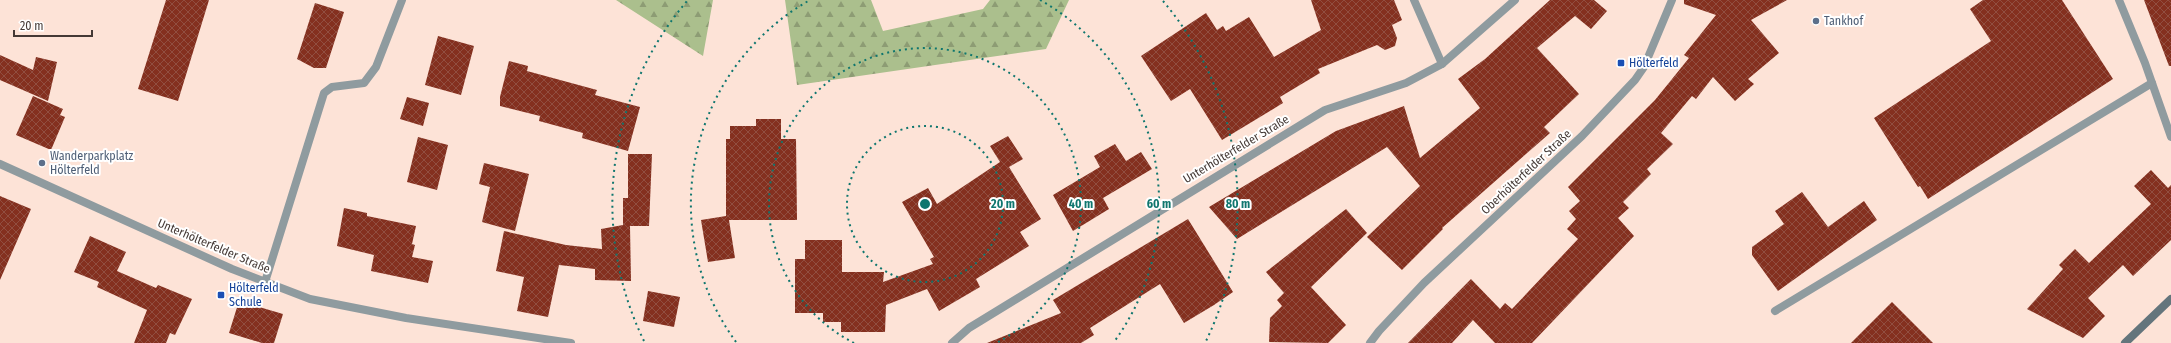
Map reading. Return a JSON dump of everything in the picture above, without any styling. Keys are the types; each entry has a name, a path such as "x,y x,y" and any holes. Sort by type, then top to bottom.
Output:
{"main road":[{"path":"2125,343 2171,299"}],"street":[{"path":"265,282 324,92 332,87 364,82 376,67 402,0"},
{"path":"1414,0 1442,64"},
{"name":"Unterhölterfelder Straße","path":"952,343 969,328 1325,110 1406,82 1442,64 1515,0"},
{"name":"Oberhölterfelder Straße","path":"1370,343 1379,331 1424,283 1582,136 1635,80 1644,67 1672,0"},
{"path":"2119,0 2152,83 2171,137"},
{"path":"1775,311 2152,83"},
{"name":"Unterhölterfelder Straße","path":"0,164 232,269 310,299 406,318 571,343"}],"green space":[{"path":"616,0 713,0 703,56"},
{"path":"785,0 871,0 883,31 983,9 990,0 1069,0 1046,49 797,85"}],"building":[{"path":"166,0 209,0 178,101 138,89"},
{"path":"1311,0 1394,0 1402,20 1392,25 1397,38 1395,46 1385,50 1377,45 1318,69 1320,73 1280,97 1283,103 1222,140 1190,89 1171,101 1141,56 1206,13 1217,30 1223,26 1226,31 1249,17 1274,57 1321,30"},
{"path":"1550,0 1594,0 1607,11 1591,29 1575,16 1537,48 1579,94 1544,127 1550,133 1442,228 1443,229 1402,270 1367,237 1420,186 1387,147 1237,239 1209,207 1336,131 1404,106 1420,158 1480,108 1458,79 1485,59"},
{"path":"1684,0 1787,0 1751,20 1779,53 1748,79 1754,84 1735,101 1713,77 1696,99 1692,96 1661,133 1673,144 1647,169 1651,174 1623,202 1629,208 1618,218 1634,236 1532,343 1495,343 1473,320 1452,343 1408,343 1471,279 1500,309 1505,303 1512,309 1578,239 1567,229 1576,219 1569,211 1580,201 1568,187 1655,100 1689,58 1684,55 1716,15 1684,4"},
{"path":"1983,0 2062,0 2113,79 1928,199 1920,186 1918,187 1874,118 1991,41 1970,9"},
{"path":"2144,0 2171,0 2171,66 2169,66"},
{"path":"315,3 344,12 326,68 314,68 297,59"},
{"path":"438,36 474,46 461,95 425,85"},
{"path":"0,55 33,70 36,57 57,62 48,101 0,80"},
{"path":"509,61 528,66 527,71 597,90 595,95 640,107 628,151 582,138 583,133 539,121 540,116 500,106 500,97"},
{"path":"33,96 63,109 60,115 65,117 51,150 16,135"},
{"path":"407,97 429,103 423,126 400,119"},
{"path":"756,119 781,119 781,139 796,139 797,220 729,220 735,258 708,262 701,220 726,216 726,139 730,139 730,126 756,126"},
{"path":"1008,136 1023,159 1009,167 1041,219 1020,232 1029,246 976,279 980,287 939,311 927,289 886,305 885,332 841,332 841,322 823,322 823,313 795,313 795,259 805,259 805,240 842,240 842,272 884,272 883,282 933,264 930,259 934,257 902,202 928,188 937,204 1000,162 990,146"},
{"path":"418,137 448,145 437,190 407,182"},
{"path":"1115,144 1126,161 1141,152 1152,169 1103,198 1109,209 1073,231 1053,195 1100,167 1094,156"},
{"path":"628,154 652,154 649,226 630,226 631,281 595,280 595,269 559,265 548,317 517,311 524,277 496,271 504,231 566,245 602,249 601,229 623,225 623,198 628,198"},
{"path":"484,163 529,174 515,231 482,222 490,187 479,184"},
{"path":"2151,170 2168,188 2171,185 2171,240 2133,276 2123,265 2088,298 2105,316 2083,338 2027,309 2063,269 2059,265 2075,249 2089,263 2151,204 2134,186"},
{"path":"1802,192 1828,227 1864,201 1877,220 1778,291 1752,255 1752,247 1784,224 1775,211"},
{"path":"0,196 31,209 0,280"},
{"path":"344,208 367,213 367,216 416,226 412,244 415,245 412,257 433,261 428,283 371,271 374,255 337,246"},
{"path":"1346,209 1367,233 1311,287 1346,325 1328,343 1269,342 1270,318 1282,306 1277,300 1284,293 1266,272"},
{"path":"1188,219 1233,292 1214,305 1184,323 1160,284 1090,328 1094,335 1081,343 987,343 1061,313 1053,300"},
{"path":"90,236 126,252 117,271 156,288 158,285 192,299 175,335 170,333 166,343 134,343 147,310 97,287 99,282 74,272"},
{"path":"648,291 680,297 674,327 643,321"},
{"path":"239,301 283,314 274,343 262,343 229,333"},
{"path":"1892,302 1933,343 1851,343"}],"place":[{"name":"Tankhof","path":"1816,21"},
{"name":"Hölterfeld","path":"1621,63"},
{"name":"Wanderparkplatz Hölterfeld","path":"42,163"},
{"name":"Hölterfeld Schule","path":"221,295"}]}
